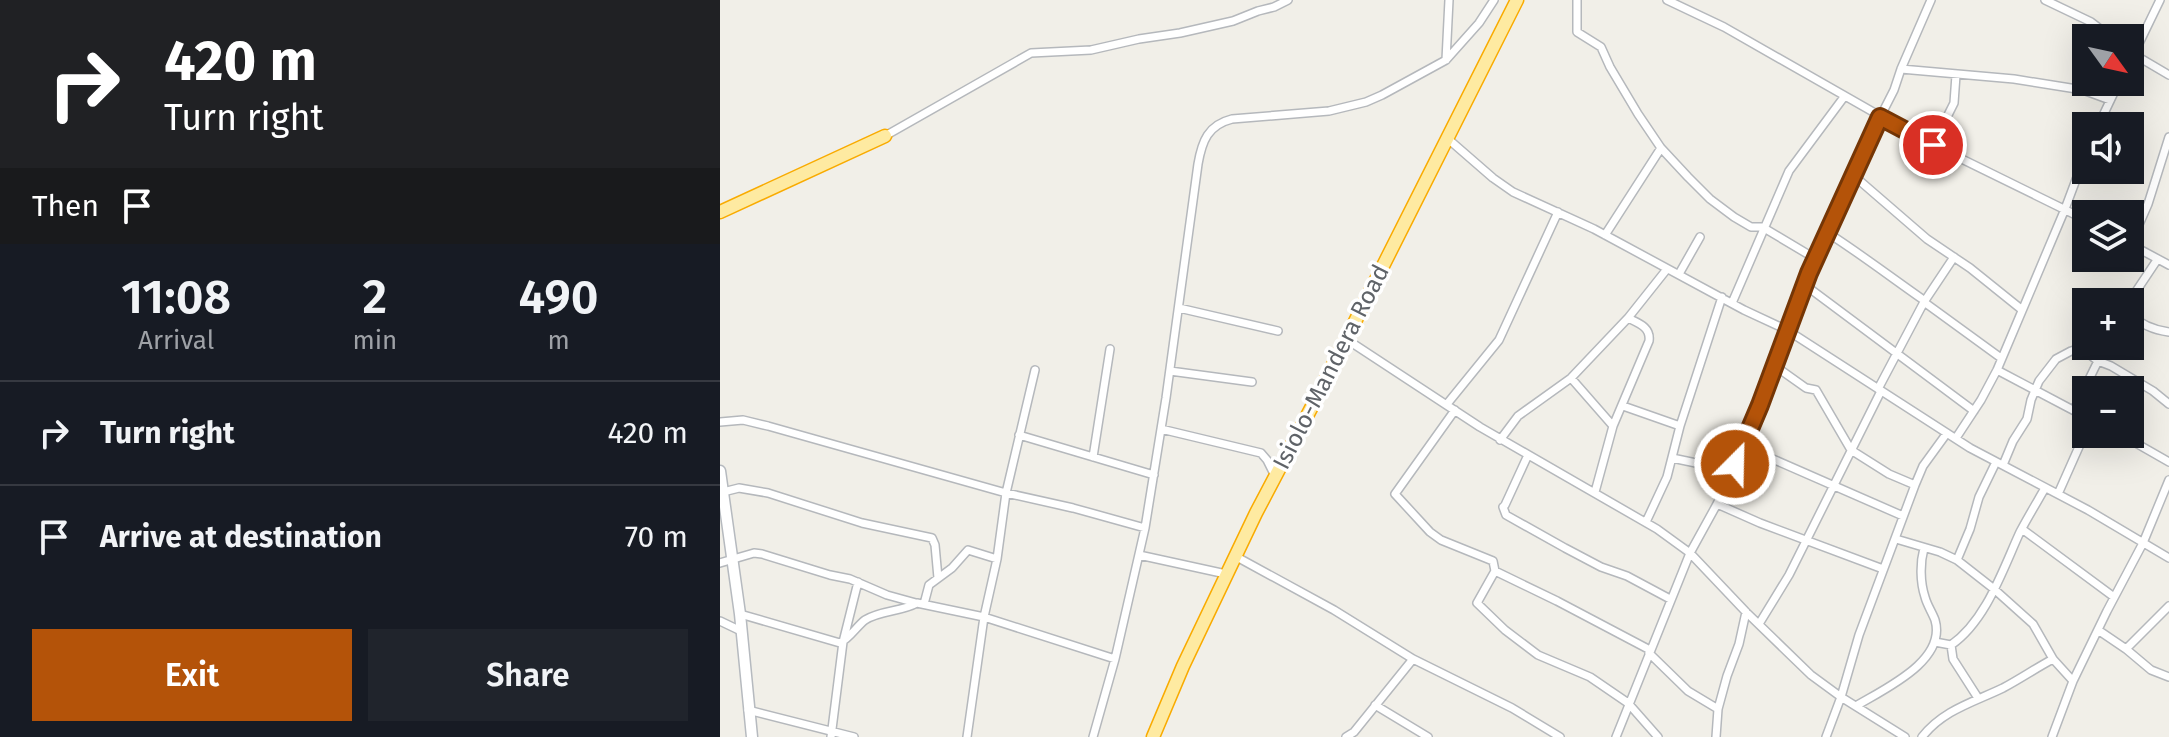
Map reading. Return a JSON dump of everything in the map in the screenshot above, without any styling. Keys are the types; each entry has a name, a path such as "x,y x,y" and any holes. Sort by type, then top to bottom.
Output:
{"highway":[{"name":"Isiolo-Mandera Road","path":"1153,737 1226,574 1517,0"},
{"path":"720,212 885,136"}],"main road":[{"path":"720,471 726,560 740,614 752,737"}],"street":[{"path":"885,136 1031,53 1091,50 1180,33 1233,21 1288,0"},
{"path":"1446,60 1449,0"},
{"path":"1093,737 1115,659 1145,528 1203,142 1212,127 1232,119 1329,111 1366,102 1446,60 1479,23 1494,0"},
{"path":"1577,0 1577,32 1601,47 1610,67 1661,148 1728,214 1751,227 1764,228 1816,259"},
{"path":"1667,0 1724,27 1933,145 2072,213"},
{"path":"1616,737 1670,599 1743,446 1805,285 1894,90 1931,0"},
{"path":"2045,0 2094,24"},
{"path":"2144,31 2160,0"},
{"path":"2144,61 2169,75"},
{"path":"1901,69 2028,81 2083,90 2110,100"},
{"path":"1933,145 1954,103 1956,75"},
{"path":"2104,112 2112,96"},
{"path":"1732,303 1789,171 1844,97"},
{"path":"2144,213 2169,137"},
{"path":"1447,138 1502,185 1787,330 1947,433 2169,558"},
{"path":"1605,235 1661,148"},
{"path":"1853,175 1927,239 2021,309"},
{"path":"1956,438 1997,370 2074,184"},
{"path":"1447,404 1499,340 1558,212"},
{"path":"1828,233 2001,358"},
{"path":"1679,274 1700,237"},
{"path":"2144,252 2164,263"},
{"path":"2142,288 2169,254"},
{"path":"1759,624 1789,575 1897,352 1924,302 1954,257"},
{"path":"1500,440 1518,416 1571,378 1628,318 1667,269"},
{"path":"1805,285 1974,411"},
{"path":"1646,522 1663,486 1722,297"},
{"path":"1179,308 1278,331"},
{"path":"1595,492 1613,426 1650,337 1646,328 1628,318"},
{"path":"2144,324 2169,332"},
{"path":"1346,339 1500,440 1646,522 1690,553 1811,675 1905,737"},
{"path":"1093,457 1110,349"},
{"path":"1957,560 1979,497 2027,419 2034,389 2056,359 2072,350"},
{"path":"2091,376 2098,361 2141,383 2169,404"},
{"path":"1775,366 1806,388 1816,390 1851,450 1889,474 1915,485"},
{"path":"967,737 1006,493 1035,370"},
{"path":"1997,370 2072,409"},
{"path":"1170,371 1252,382"},
{"path":"1571,378 1613,426"},
{"path":"1623,406 1680,426"},
{"path":"1455,410 1395,494 1430,532 1449,545 1493,561 1495,571 1477,600 1505,630 1538,655 1590,677 1628,703 1658,737"},
{"path":"720,422 743,420 768,426 1006,493 1145,528"},
{"path":"1161,429 1261,453 1275,476"},
{"path":"1826,737 1859,635 1915,485 1923,466 1947,433"},
{"path":"1019,435 1154,475"},
{"path":"1743,446 1903,516"},
{"path":"2058,494 2078,448"},
{"path":"2144,448 2169,462"},
{"path":"1528,455 1503,507 1506,515 1601,567 1627,576 1670,599"},
{"path":"1672,458 1696,463 1728,479"},
{"path":"2054,736 2073,681 2143,543 2169,480"},
{"path":"723,492 739,488 768,493 862,523 932,538 938,578"},
{"path":"1951,645 1970,628 1994,589 2045,488"},
{"path":"1717,504 1883,569"},
{"path":"2022,529 2114,597"},
{"path":"1896,539 1957,560 1994,589 2033,624 2053,659 2073,681"},
{"path":"1856,706 1922,663 1935,642 1935,621 1925,600 1923,587 1921,560 1924,548"},
{"path":"740,614 843,642 867,619 921,603 929,585 952,568 968,550 997,559"},
{"path":"726,560 762,554 858,582 887,595 984,617 1115,659"},
{"path":"1139,555 1226,574"},
{"path":"1235,556 1334,610 1413,659 1512,708 1560,737"},
{"path":"1495,571 1649,652 1688,691 1718,709"},
{"path":"831,734 843,642 858,582"},
{"path":"2126,649 2169,606"},
{"path":"1716,737 1718,709 1746,612"},
{"path":"720,621 741,631"},
{"path":"2098,630 2151,670 2169,677"},
{"path":"1935,642 1951,645"},
{"path":"1951,645 1953,659 1978,698"},
{"path":"1346,737 1354,732 1413,659"},
{"path":"1922,737 1940,719 2017,681 2053,659"},
{"path":"1375,705 1428,737"},
{"path":"748,710 831,734 854,737"}],"route":[{"path":"1735,464 1809,273 1880,117 1933,145"}]}
